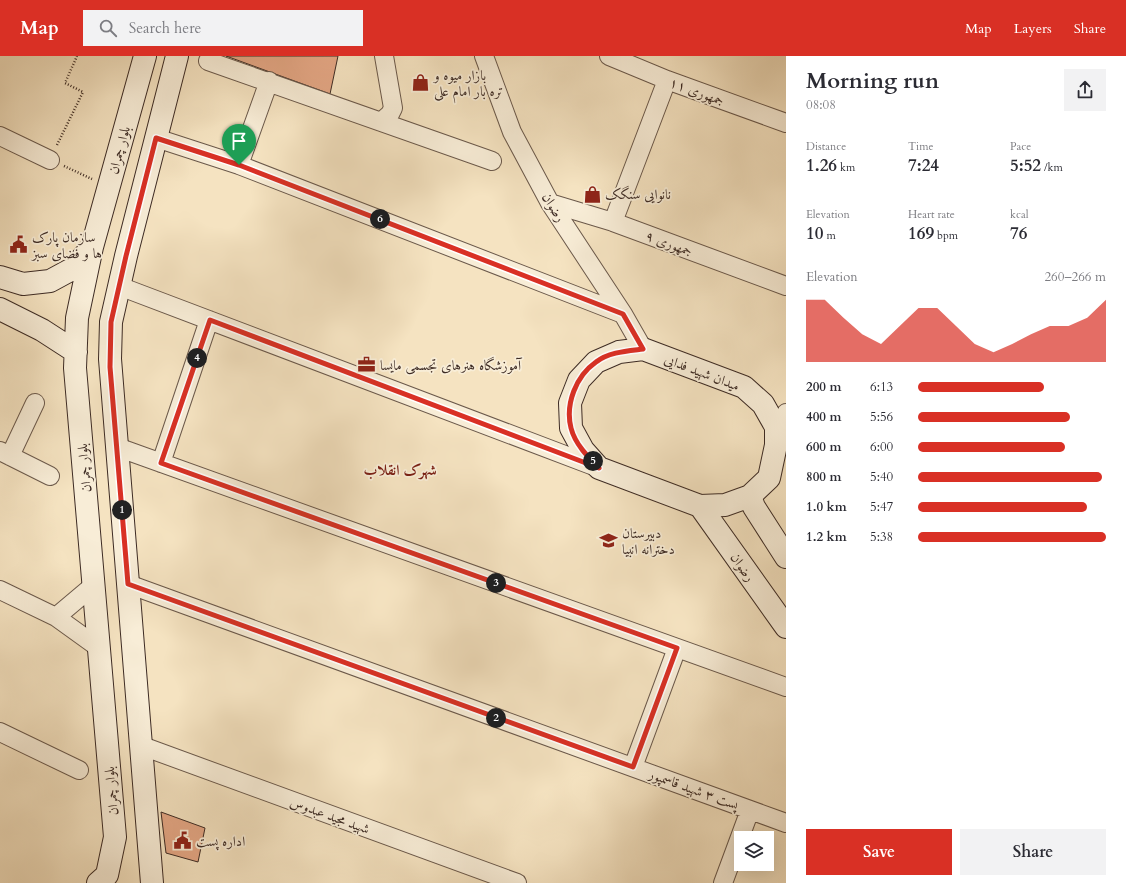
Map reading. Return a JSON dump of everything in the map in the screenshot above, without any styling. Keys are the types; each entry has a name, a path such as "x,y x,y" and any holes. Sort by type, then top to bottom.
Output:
{"main road":[{"name":"بلوار چمران","path":"106,880 115,837 75,368 77,318 92,247 145,56"},
{"path":"153,881 110,367 111,322 177,56"},
{"path":"0,277 23,284 50,281 74,268 92,247"},
{"path":"0,309 42,330 76,352"},
{"name":"میدان شهید فدایی","path":"643,349 744,387 763,404 776,427 781,447 777,477 750,496 725,505 700,506 599,468 583,450 571,428 570,403 579,380 596,362 619,352 643,349"},
{"path":"750,496 754,507 786,557"},
{"name":"رضوان","path":"700,506 786,627"}],"street":[{"path":"381,122 390,114 393,108 384,56"},
{"name":"رضوان","path":"484,56 512,132 550,203 623,314 643,349"},
{"name":"جمهوری ۱۱","path":"609,56 667,80 786,123"},
{"path":"208,61 492,161"},
{"path":"613,222 667,80"},
{"path":"239,165 269,82"},
{"path":"0,136 50,160"},
{"path":"156,138 239,165 623,314"},
{"name":"جمهوری ۹","path":"550,203 613,222 786,286"},
{"path":"119,286 599,468"},
{"path":"161,463 210,320"},
{"path":"35,404 5,454 50,476"},
{"path":"781,447 786,413"},
{"path":"117,446 786,687"},
{"name":"پست ۳ شهید قاسمپور","path":"128,584 786,823"},
{"path":"56,618 94,585"},
{"path":"0,590 56,618 99,648"},
{"path":"633,767 677,648"},
{"path":"0,732 79,770"},
{"name":"شهید مجید عبدوس","path":"142,746 517,883"},
{"path":"723,883 750,810"}],"path":[{"path":"77,56 65,83 82,92 50,160 108,187"}],"building":[{"path":"226,56 338,56 330,94"},
{"name":"اداره پست","path":"161,812 205,828 198,862 166,853"}],"place":[{"name":"بازار میوه و تره بار امام علی","path":"421,83"},
{"name":"نانوایی سنگک","path":"592,194"},
{"name":"سازمان پارک ها و فضای سبز","path":"19,245"},
{"name":"آموزشگاه هنرهای تجسمی مایسا","path":"367,365"},
{"name":"دبیرستان دخترانه انبیا","path":"609,541"},
{"name":"اداره پست","path":"183,841"}],"district":[{"name":"شهرک انقلاب","path":"400,470"}],"route":[{"path":"156,138 239,165 623,314 643,349 619,352 596,362 579,380 570,403 571,428 583,450 599,468 210,320 161,463 677,648 633,767 128,584 110,367 111,322 156,138"}]}
